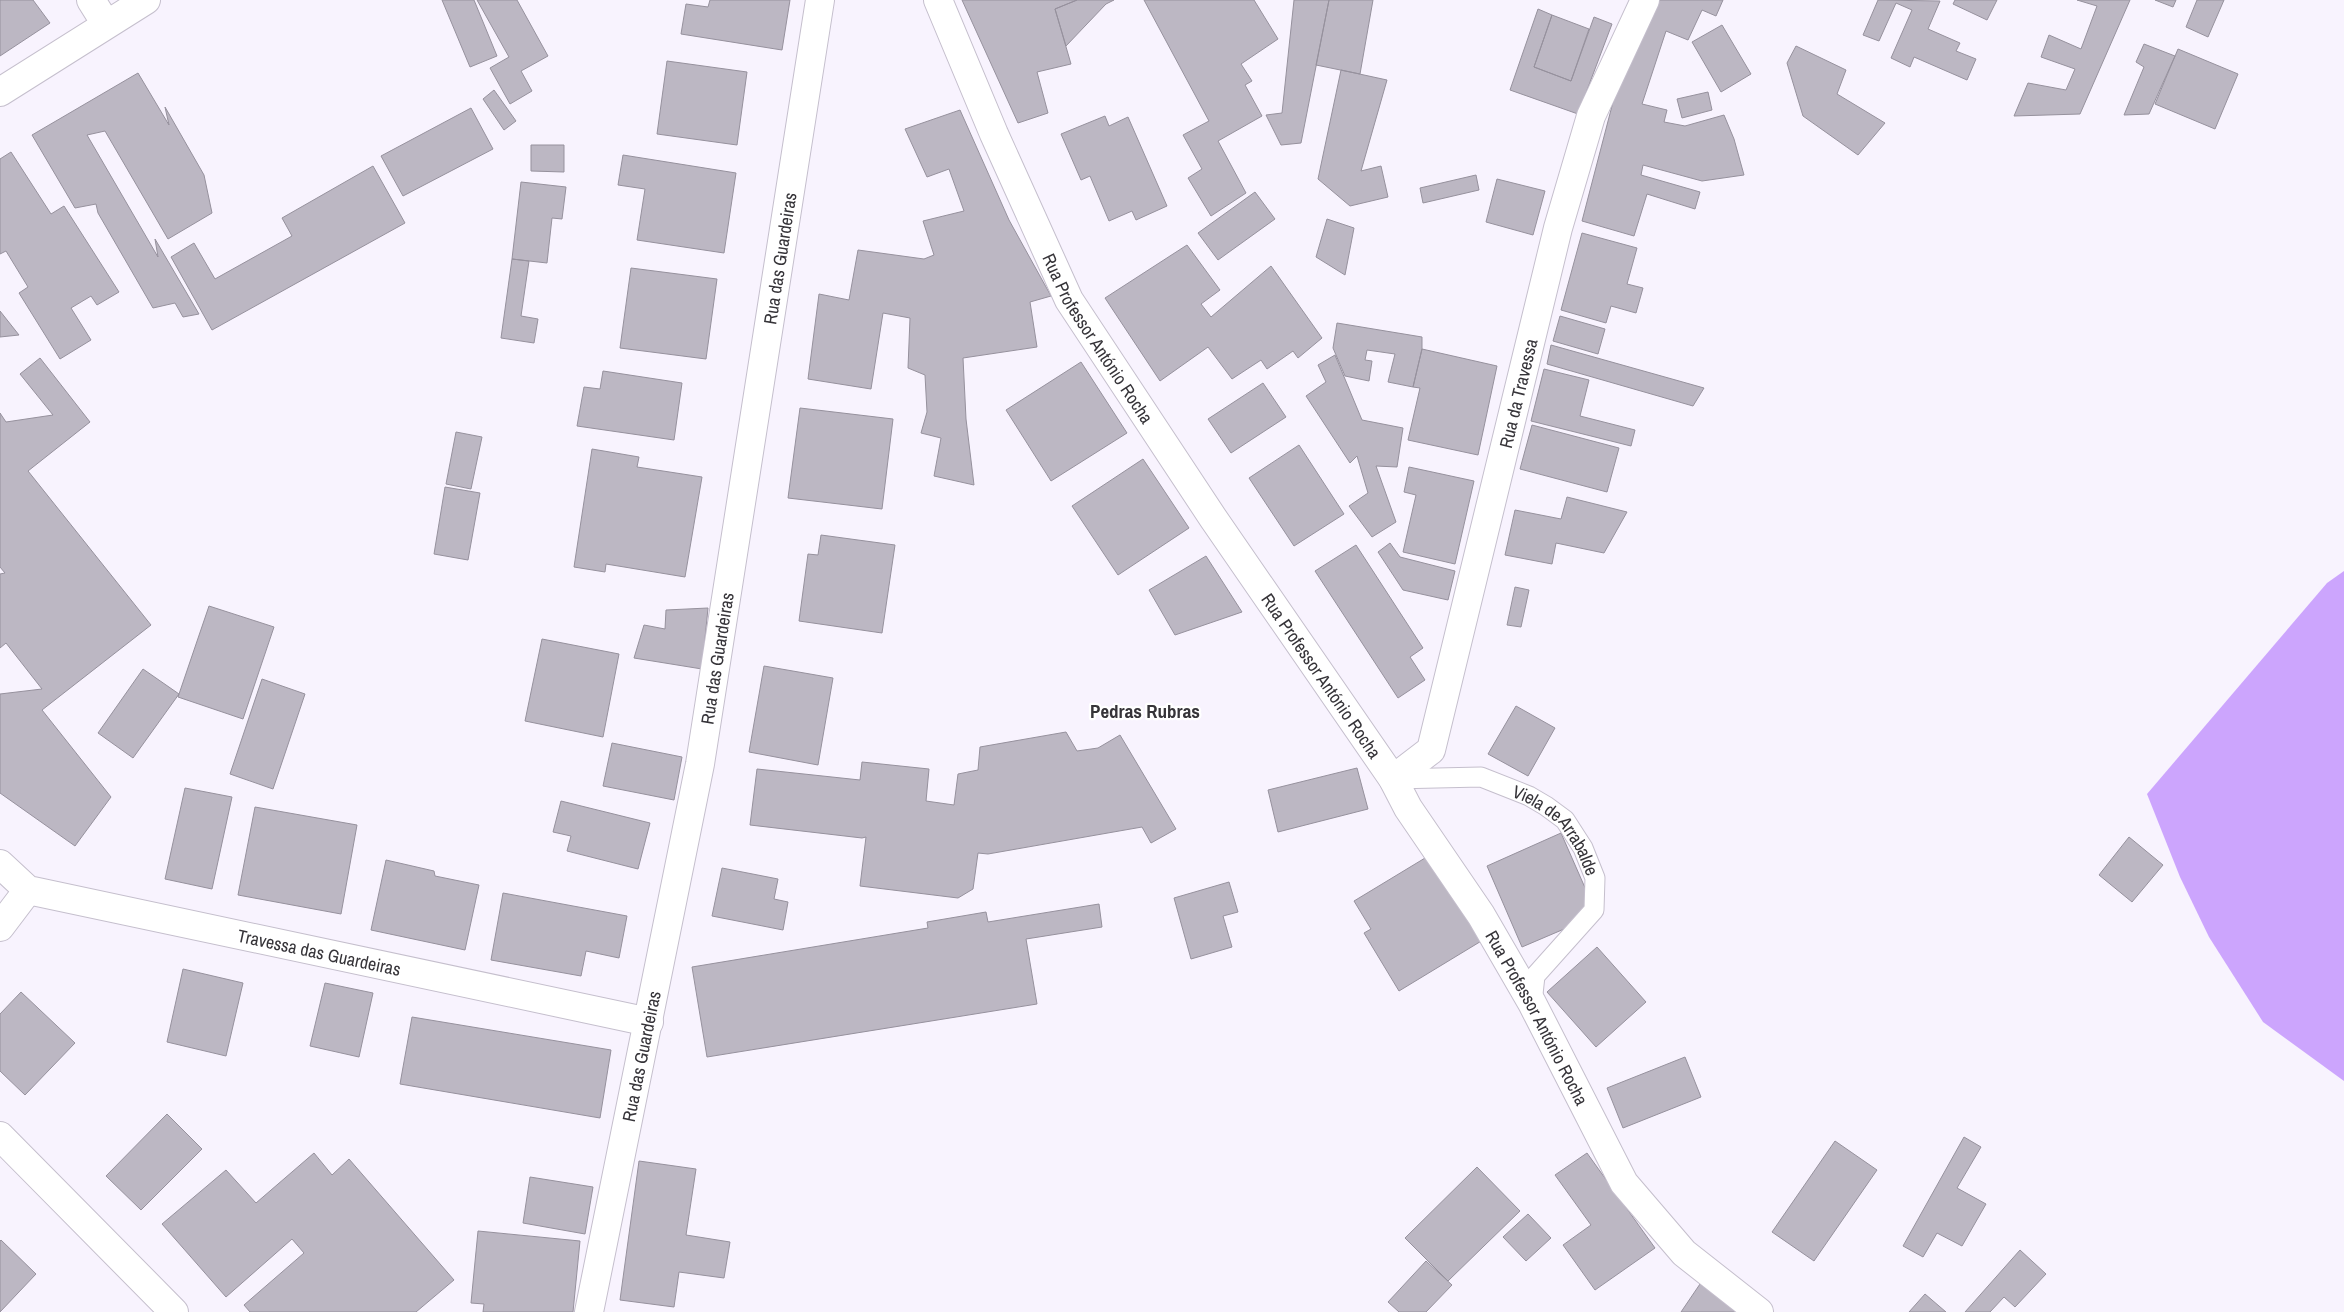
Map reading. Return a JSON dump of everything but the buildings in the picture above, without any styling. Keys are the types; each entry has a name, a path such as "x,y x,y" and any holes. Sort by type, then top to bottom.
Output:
{"street":[{"path":"91,0 106,24"},
{"path":"0,92 146,0"},
{"name":"Rua das Guardeiras","path":"589,1312 700,764 820,0"},
{"name":"Rua Professor António Rocha","path":"938,0 994,134 1069,300 1219,526 1393,780 1408,808 1481,915 1532,1004 1624,1183 1684,1253 1759,1312"},
{"name":"Rua da Travessa","path":"1393,780 1431,750 1558,228 1591,116 1645,0"},
{"path":"0,864 28,890 0,927"},
{"name":"Travessa das Guardeiras","path":"28,890 649,1022"},
{"path":"0,1136 174,1312"}],"lane":[{"name":"Viela de Arrabalde","path":"1393,780 1481,777 1507,786 1529,796 1565,820 1583,848 1595,878 1594,910 1535,976 1532,1004"}],"shaded area":[{"path":"2344,571 2344,1081 2263,1022 2209,937 2180,877 2147,794 2327,583"}],"district":[{"name":"Pedras Rubras","path":"1145,711"}]}
